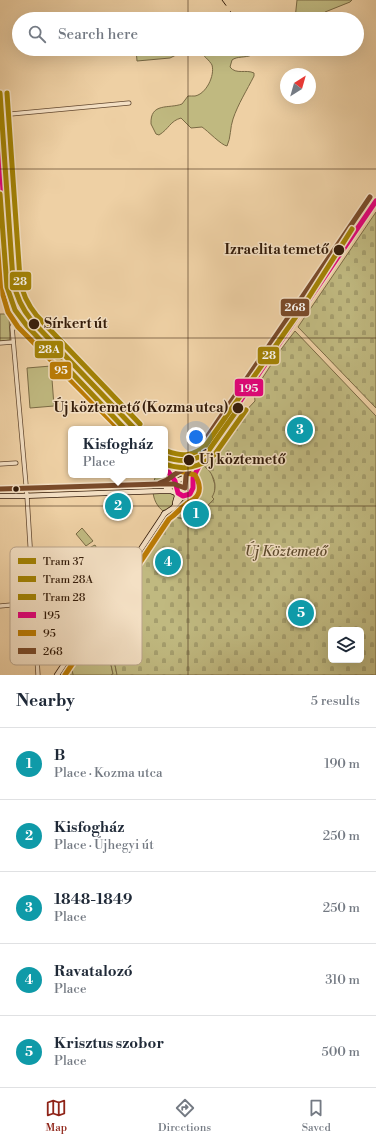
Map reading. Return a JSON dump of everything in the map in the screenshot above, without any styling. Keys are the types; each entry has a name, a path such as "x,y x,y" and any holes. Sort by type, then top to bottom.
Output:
{"street":[{"path":"0,115 129,103"},
{"path":"0,147 2,190 12,306 20,320 126,426"},
{"path":"164,514 175,507 183,496 192,492 192,482 197,468 223,426 376,200"},
{"path":"0,238 6,236"},
{"path":"17,315 12,324 12,332 27,496 30,547"},
{"path":"12,332 14,326 20,320"},
{"path":"0,343 13,342"},
{"path":"0,464 16,463"},
{"path":"160,491 170,488 197,468"},
{"path":"168,470 177,477 184,478 192,482"},
{"path":"142,547 164,514 176,502 176,484 168,471"},
{"path":"0,496 160,491 171,491 183,496"},
{"path":"0,606 10,605"},
{"path":"37,665 38,675"},
{"path":"57,675 64,665"}],"green space":[{"path":"297,0 352,0 325,12 296,12"},
{"path":"137,56 174,56 170,58 137,61"},
{"path":"204,56 247,56 232,60 230,67 235,71 254,73 254,76 235,113 227,146 221,143 202,127 191,128 181,118 174,121 159,135 156,134 151,124 154,112 157,109 182,104 188,96 199,95 209,84 213,69"},
{"path":"376,212 376,408 298,327"},
{"path":"0,314 9,314 10,340 0,341"},
{"name":"Új Köztemető","path":"295,331 376,416 376,675 117,675 115,665 142,665 142,555 170,514 175,517 188,518 193,516 196,518 214,499 212,497 215,488 214,480 210,471 203,465 224,434 227,436 234,426 236,426 241,416 255,401 254,391"},
{"path":"51,366 54,406 30,408 27,368"},
{"path":"168,462 185,465 197,463 203,465 211,472 215,485 214,499 196,518 173,517 161,510 157,505 153,494 155,478 168,478"},
{"path":"82,528 93,541 86,546 76,534"},
{"path":"66,665 71,665 73,675 68,675 67,669 62,675 59,675"},
{"path":"70,665 111,665 113,674 111,675 73,675"},
{"path":"111,665 115,665 117,675 111,675 113,674"}],"railway":[{"path":"222,0 231,12"}],"tram line":[{"name":"37","path":"0,93 13,280 18,297 22,307 32,321 132,426"},
{"name":"28","path":"7,93 20,279 24,294 37,316 140,424"},
{"name":"28A","path":"0,194 7,287 15,310 27,326 122,426"},
{"name":"28","path":"168,451 183,455 197,451 206,445 302,308 352,229"},
{"name":"37","path":"168,458 183,461 194,459 204,454 209,450 240,406"},
{"name":"28A","path":"168,465 185,468 198,465 210,459 246,410"}],"transit line":[{"name":"195","path":"0,147 10,293 14,309 23,322 126,426"},
{"name":"268","path":"0,489 160,484 174,484 185,488 186,476 201,446 370,197"},
{"name":"195","path":"168,471 175,481 178,493 183,496 190,494 193,488 193,478 207,450 376,201"},
{"name":"95","path":"0,249 3,295 8,312 18,327 116,426"},
{"name":"95","path":"142,560 169,519 187,503 197,497 199,491 199,485 195,475 180,471 170,461"},
{"name":"268","path":"160,483 166,481 191,464"},
{"name":"95","path":"65,675 72,665"}],"place":[{"name":"Izraelita temető","path":"339,250"},
{"name":"Sírkert út","path":"34,324"},
{"name":"Új köztemető (Kozma utca)","path":"238,408"},
{"name":"1848-1849","path":"300,430"},
{"name":"Új köztemető","path":"189,460"},
{"name":"Kisfogház","path":"118,506"},
{"name":"B","path":"196,514"},
{"name":"Ravatalozó","path":"168,562"},
{"name":"Krisztus szobor","path":"301,613"}]}
